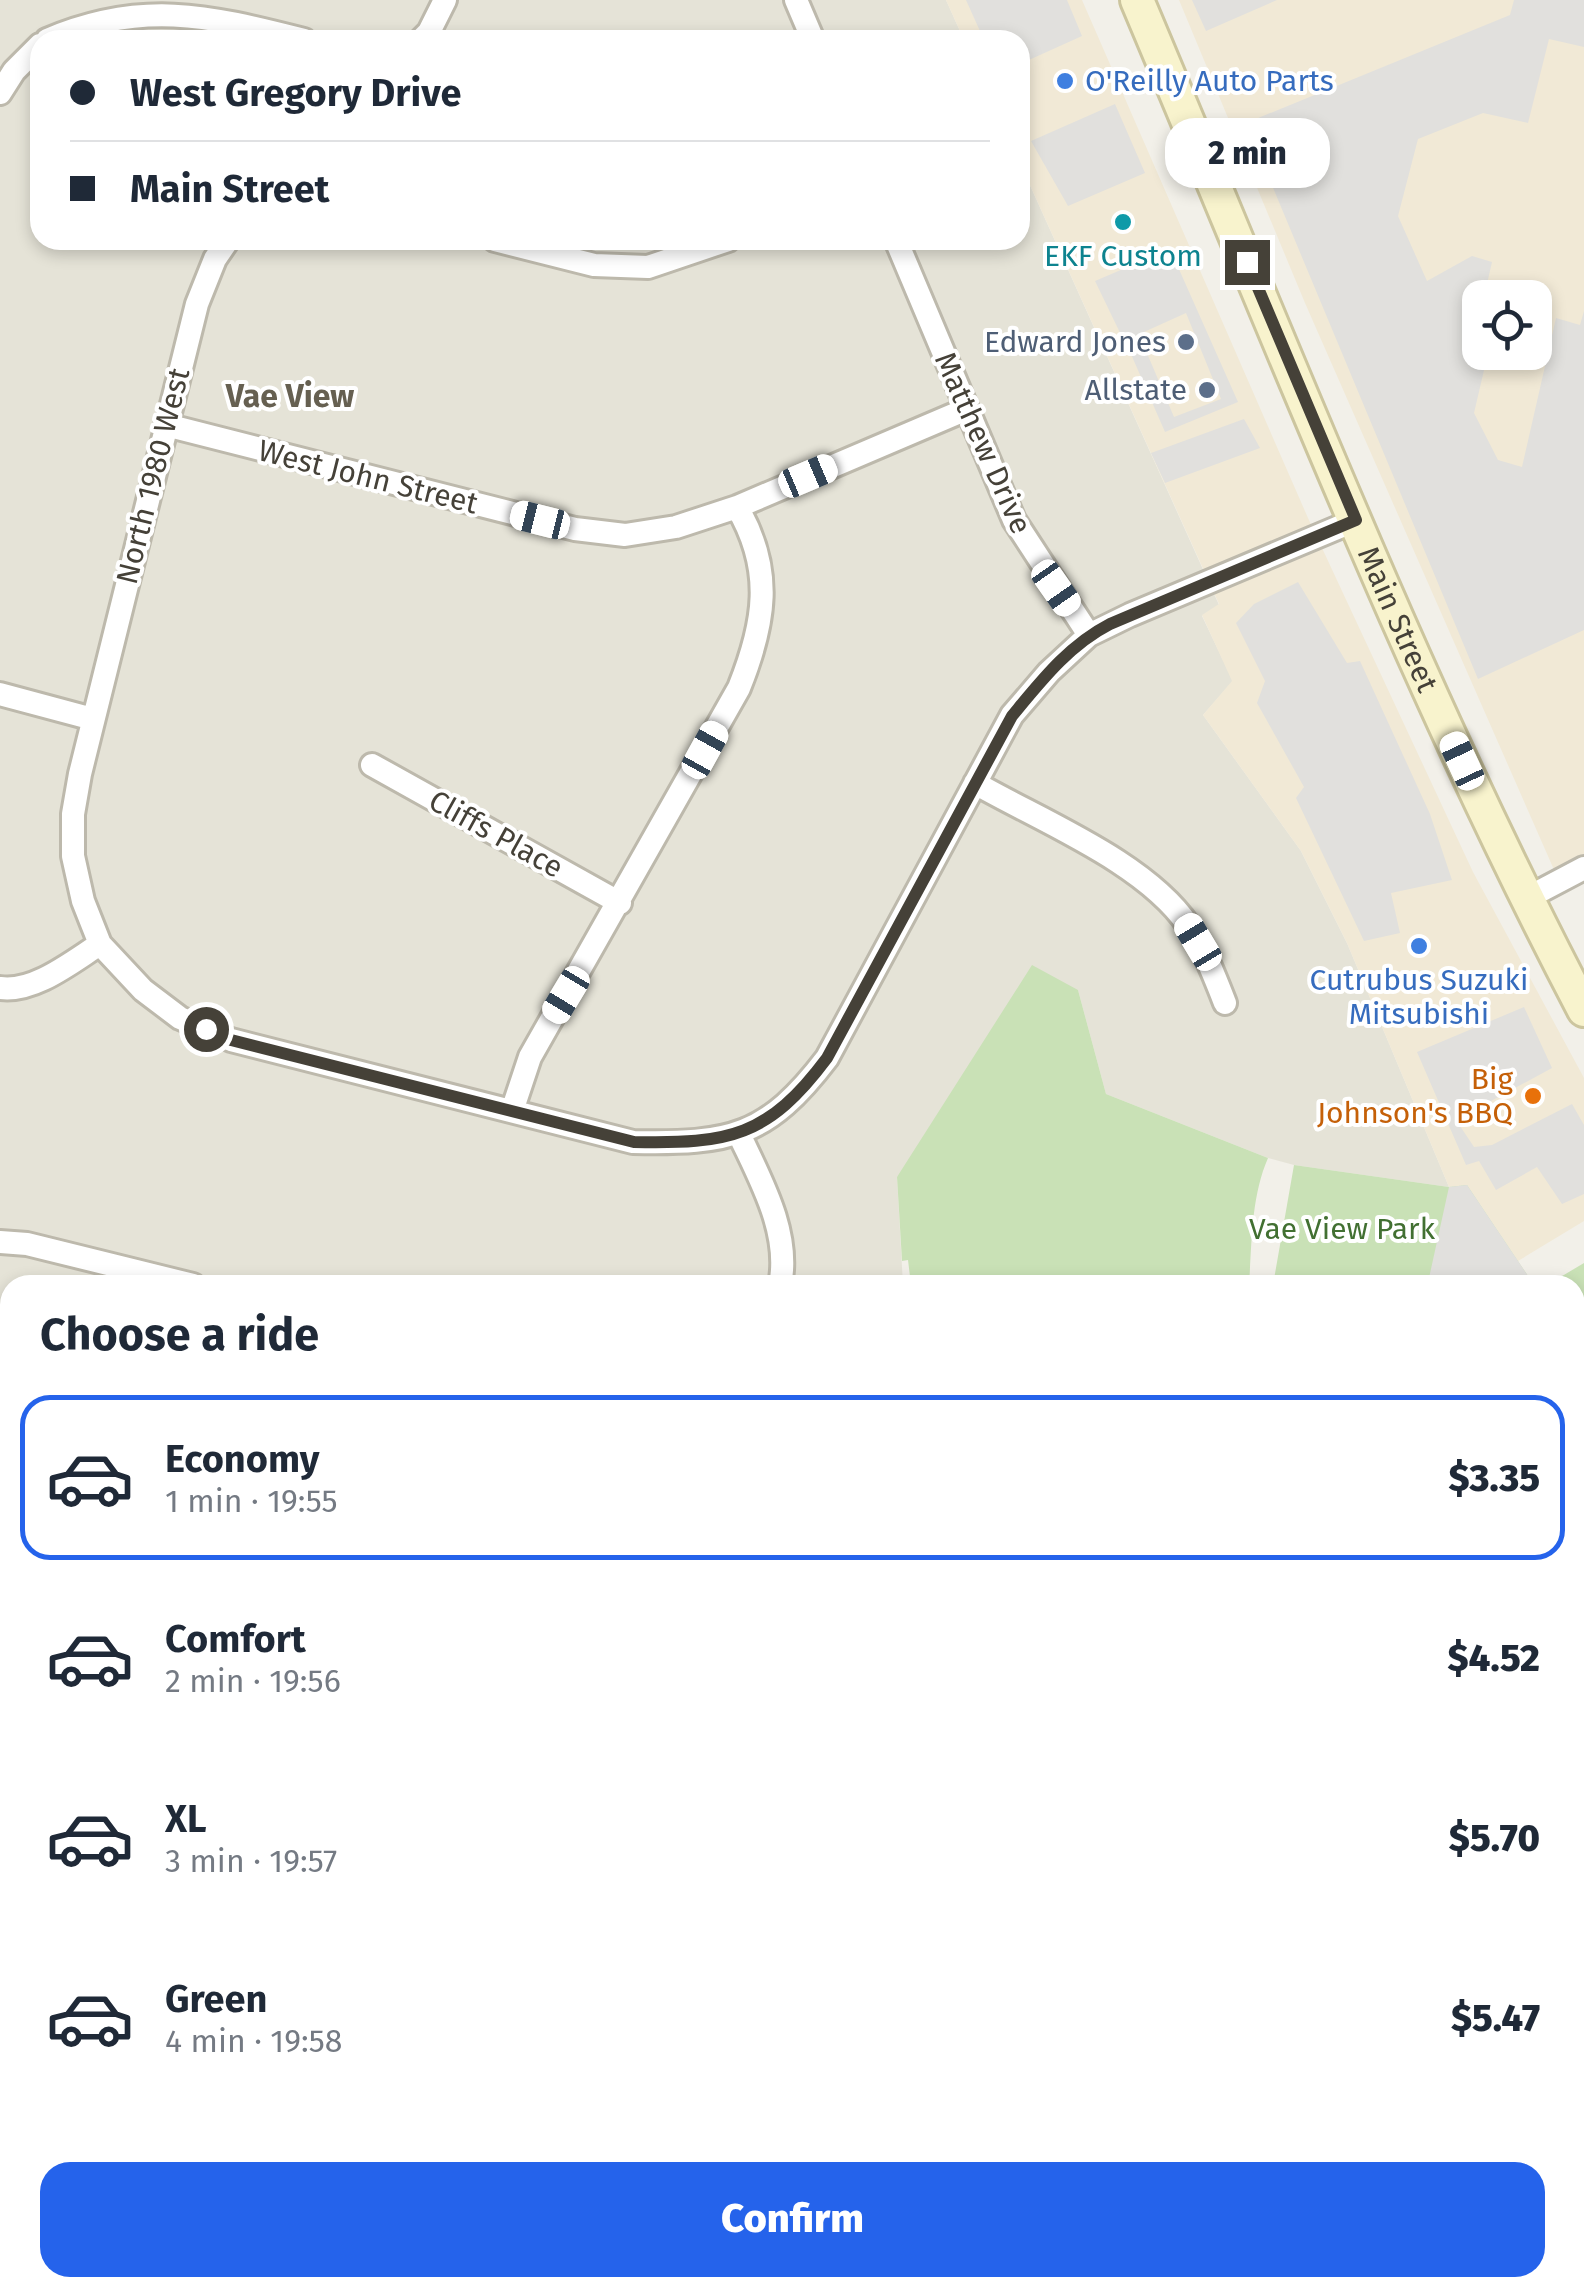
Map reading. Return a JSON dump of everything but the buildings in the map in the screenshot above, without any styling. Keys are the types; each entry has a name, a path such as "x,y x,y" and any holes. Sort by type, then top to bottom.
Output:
{"main road":[{"name":"Main Street","path":"1137,0 1414,655 1527,898 1584,1010"}],"street":[{"path":"430,30 445,0"},
{"path":"796,0 808,30"},
{"path":"63,30 114,10 155,6 265,30"},
{"path":"0,93 30,55"},
{"name":"North 1980 West","path":"100,944 83,901 73,856 73,814 196,304 221,250"},
{"path":"535,250 594,265 648,266 705,250"},
{"name":"Matthew Drive","path":"900,250 1014,520 1090,635"},
{"name":"West John Street","path":"166,426 576,528 625,535 676,528 737,506 966,409"},
{"path":"512,1112 530,1056 739,688 758,640 763,589 757,553 737,506"},
{"path":"0,988 7,990 35,982 100,944 143,990 180,1018 231,1040 634,1142 678,1143 739,1134 772,1118 802,1091 827,1058 1012,716 1049,672 1090,635 1130,614 1356,520"},
{"path":"0,694 94,718"},
{"name":"Cliffs Place","path":"372,765 620,903"},
{"path":"975,783 1132,870 1162,894 1209,961 1224,1002"},
{"path":"1527,898 1584,868"},
{"path":"739,1134 771,1204 780,1241 780,1275"},
{"path":"0,1242 28,1244 153,1275"}],"shaded area":[{"path":"0,0 946,0 960,30 30,30 30,250 1030,250 1030,185 1219,605 1202,616 1233,681 1203,715 1301,851 1347,943 1449,1187 1268,1158 1106,1094 1078,990 897,1177 902,1275 0,1275"},
{"path":"946,0 1082,0 1308,518 1473,872 1584,1078 1584,1221 1518,1261 1467,1185 1449,1187 1347,943 1301,851 1203,715 1232,681 1202,615 1219,604 1030,185 1030,30 960,30"},
{"path":"966,0 1067,0 1082,36 1030,59 1030,30 980,30"},
{"path":"1179,0 1584,0 1584,858 1555,872 1305,303"},
{"path":"1192,0 1277,0 1206,31"},
{"path":"1514,0 1584,0 1584,47 1549,39 1528,123 1483,113 1418,139 1398,216 1427,281 1472,256 1492,262 1488,280 1462,280 1462,370 1484,370 1474,413 1498,460 1522,467 1544,370 1552,370 1556,318 1580,325 1584,311 1584,630 1478,679 1246,123 1510,15"},
{"path":"1115,104 1145,173 1068,206 1031,141"},
{"path":"1170,249 1238,402 1165,432 1127,345 1141,339 1174,417 1221,399 1186,313 1124,341 1095,281"},
{"path":"1244,419 1260,448 1165,483 1151,453"},
{"path":"1298,582 1347,663 1360,661 1430,814 1452,880 1391,893 1400,933 1364,941 1296,798 1304,787 1257,703 1265,681 1236,623 1254,604"},
{"path":"1524,1007 1552,1068 1456,1120 1474,1147 1492,1145 1572,1104 1584,1125 1584,1194 1562,1204 1537,1167 1496,1190 1479,1161 1466,1165 1417,1052"},
{"path":"1467,1185 1527,1275 1430,1275 1449,1187"}],"green space":[{"path":"1032,965 1078,990 1106,1094 1268,1158 1255,1204 1250,1275 910,1275 908,1260 902,1261 897,1177"},
{"name":"Vae View Park","path":"1294,1165 1449,1187 1467,1185 1527,1275 1275,1275"},
{"path":"1584,1263 1584,1275 1564,1275"}],"place":[{"name":"O'Reilly Auto Parts","path":"1065,81"},
{"name":"EKF Custom","path":"1123,222"},
{"name":"Edward Jones","path":"1186,342"},
{"name":"Allstate","path":"1207,390"},
{"name":"Cutrubus Suzuki Mitsubishi","path":"1419,946"},
{"name":"Big Johnson's BBQ","path":"1533,1096"}],"district":[{"name":"Vae View","path":"290,396"}],"route":[{"path":"206,1029 231,1040 634,1142 678,1143 739,1134 772,1118 802,1091 827,1058 1012,716 1049,672 1090,635 1130,614 1356,520 1247,262"}]}
